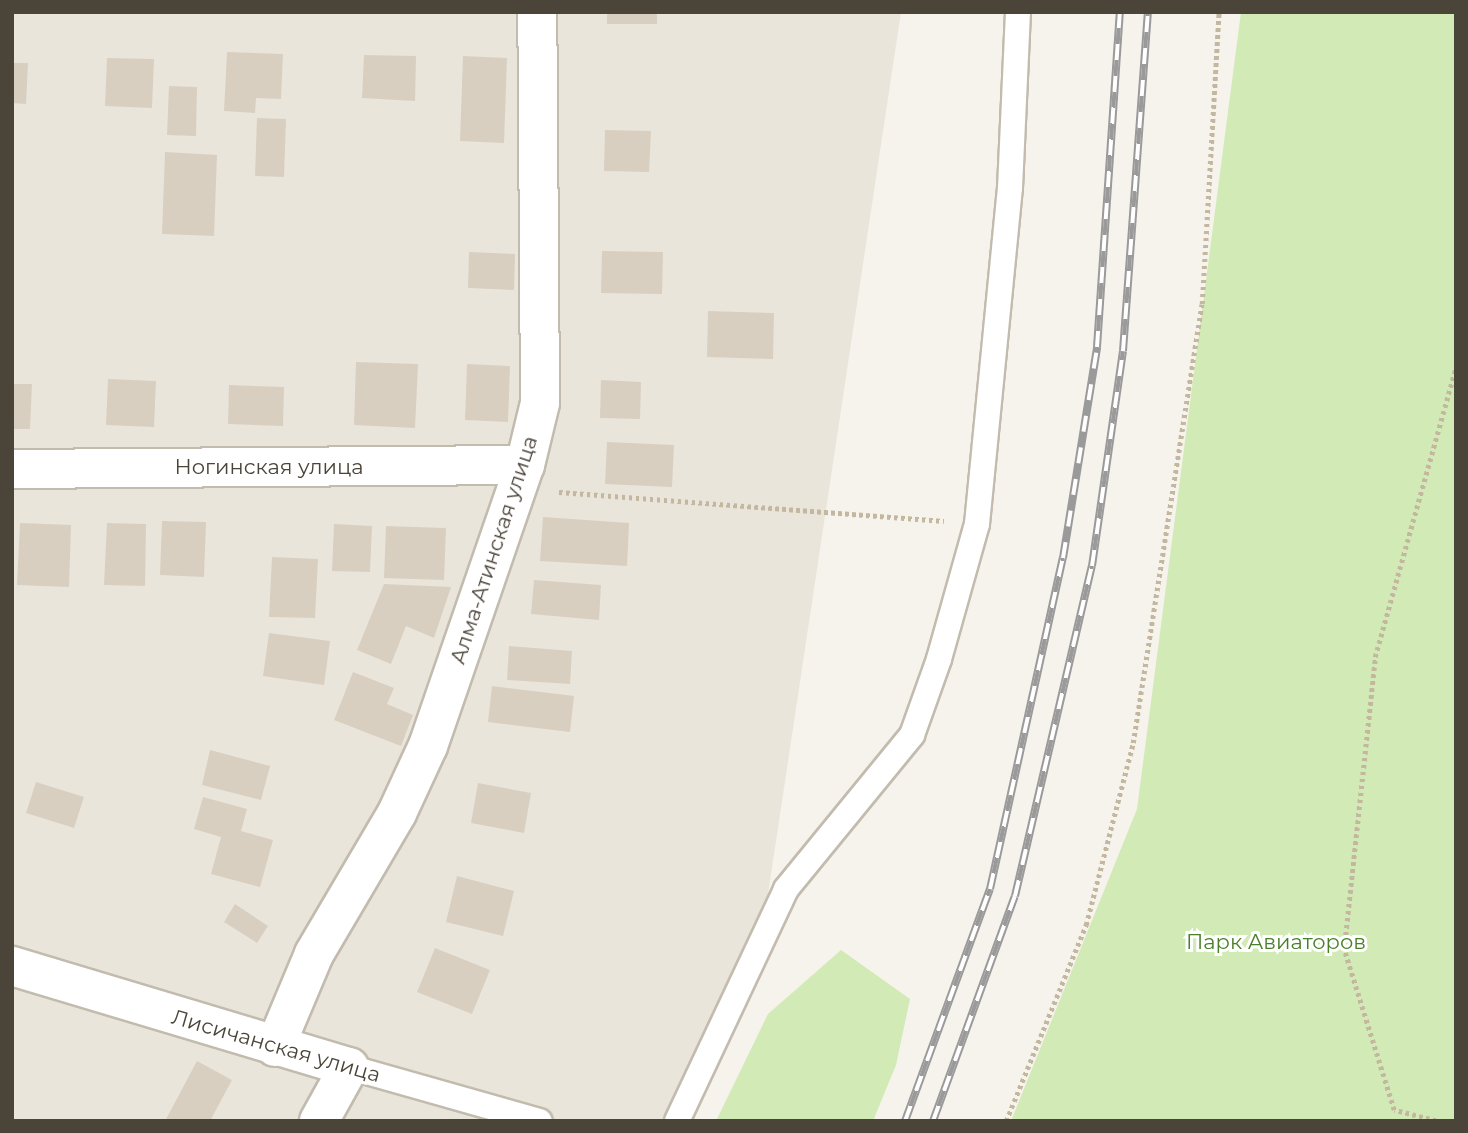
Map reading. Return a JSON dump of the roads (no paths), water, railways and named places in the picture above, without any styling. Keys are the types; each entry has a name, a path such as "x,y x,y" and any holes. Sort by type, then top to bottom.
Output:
{"street":[{"name":"Алма-Атинская улица","path":"275,1047 314,954 397,813 428,746 521,478 540,403 537,12"},
{"name":"Ногинская улица","path":"12,469 521,478"},
{"name":"Лисичанская улица","path":"12,967 349,1067"},
{"path":"319,1121 349,1067"}],"lane":[{"path":"677,1121 786,888 912,735 977,524 1010,188 1018,12"},
{"name":"Лисичанская улица","path":"349,1067 540,1121"}],"railway":[{"path":"905,1121 990,889 1063,558 1097,347 1120,12"},
{"path":"933,1121 1015,896 1092,566 1123,351 1148,12"}],"park label":[{"name":"Парк Авиаторов","path":"1276,942"}]}
